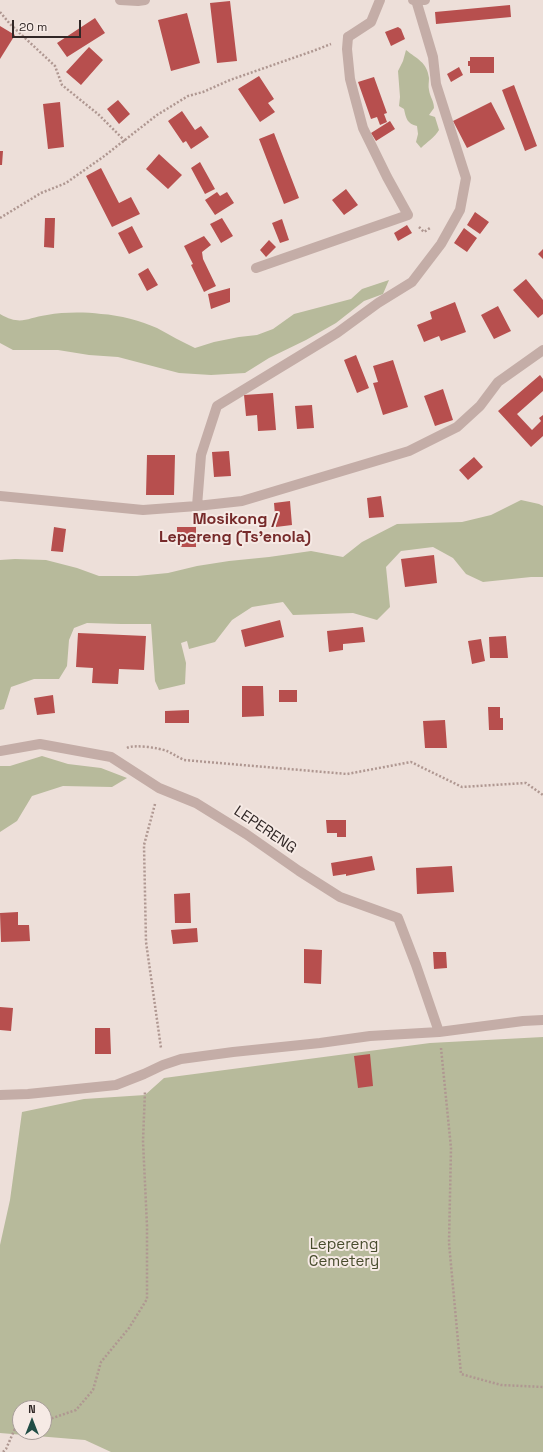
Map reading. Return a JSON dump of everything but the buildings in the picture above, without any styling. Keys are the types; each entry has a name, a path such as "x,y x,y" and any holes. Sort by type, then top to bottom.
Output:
{"street":[{"path":"120,0 145,0"},
{"path":"256,268 408,215 386,176 364,128 350,78 347,49 348,37 371,22 380,0"},
{"path":"197,506 201,455 217,406 337,333 412,282 441,244 460,210 466,178 436,84 433,57 415,0 425,0"},
{"path":"0,496 143,510 242,501 409,451 457,427 480,406 498,382 543,350"},
{"name":"LEPERENG","path":"0,751 40,744 111,757 159,788 196,803 246,834 299,871 340,897 398,918 416,964 439,1032"},
{"path":"0,1095 28,1094 116,1085 181,1059 370,1036 439,1032 543,1020"}],"path":[{"path":"0,12 56,66 62,85 98,114 125,141"},
{"path":"0,218 41,193 66,183 103,158 157,115 188,96 203,92 236,77 313,51 348,37"},
{"path":"111,757 130,747 144,747 166,751 184,760 347,774 411,762 462,787 526,784 543,795"},
{"path":"159,788 144,845 146,942 163,1065"},
{"path":"439,1032 451,1148 449,1243 461,1374 501,1385 543,1387"},
{"path":"52,1418 76,1410 93,1390 101,1362 129,1328 147,1299 147,1226 143,1141 144,1074"},
{"path":"3,1452 6,1450 12,1436"}],"green space":[{"path":"406,50 421,61 426,68 429,78 430,95 434,108 429,115 435,117 439,130 421,148 416,142 418,134 417,126 409,122 406,118 404,109 399,106 400,97 398,71"},
{"path":"389,280 383,294 364,301 336,323 269,358 245,373 211,375 179,373 118,357 89,355 58,350 13,350 0,343 0,314 13,320 24,320 54,314 94,313 123,317 137,321 157,328 195,348 214,342 257,335 273,329 294,314 351,299 362,289"},
{"path":"521,500 543,506 543,577 483,582 466,574 453,558 433,547 401,551 386,567 390,607 377,620 353,613 293,615 283,602 252,607 232,620 215,642 189,649 187,641 181,643 186,663 185,684 159,690 155,681 151,624 87,623 74,628 69,640 67,666 59,679 34,679 11,687 4,709 0,710 0,560 46,560 77,568 99,576 137,576 168,573 197,566 229,561 311,551 343,557 362,542 397,524 462,522 491,515"},
{"path":"42,756 68,764 101,768 127,778 112,787 63,786 32,796 17,821 0,832 0,766 10,766"},
{"name":"Lepereng Cemetery","path":"543,1037 543,1452 111,1452 85,1440 52,1437 52,1400 12,1400 12,1434 0,1433 0,1245 10,1200 22,1112 84,1099 145,1095 164,1078 430,1043"}],"district":[{"name":"Mosikong / Lepereng (Ts'enola)","path":"235,529"}]}
